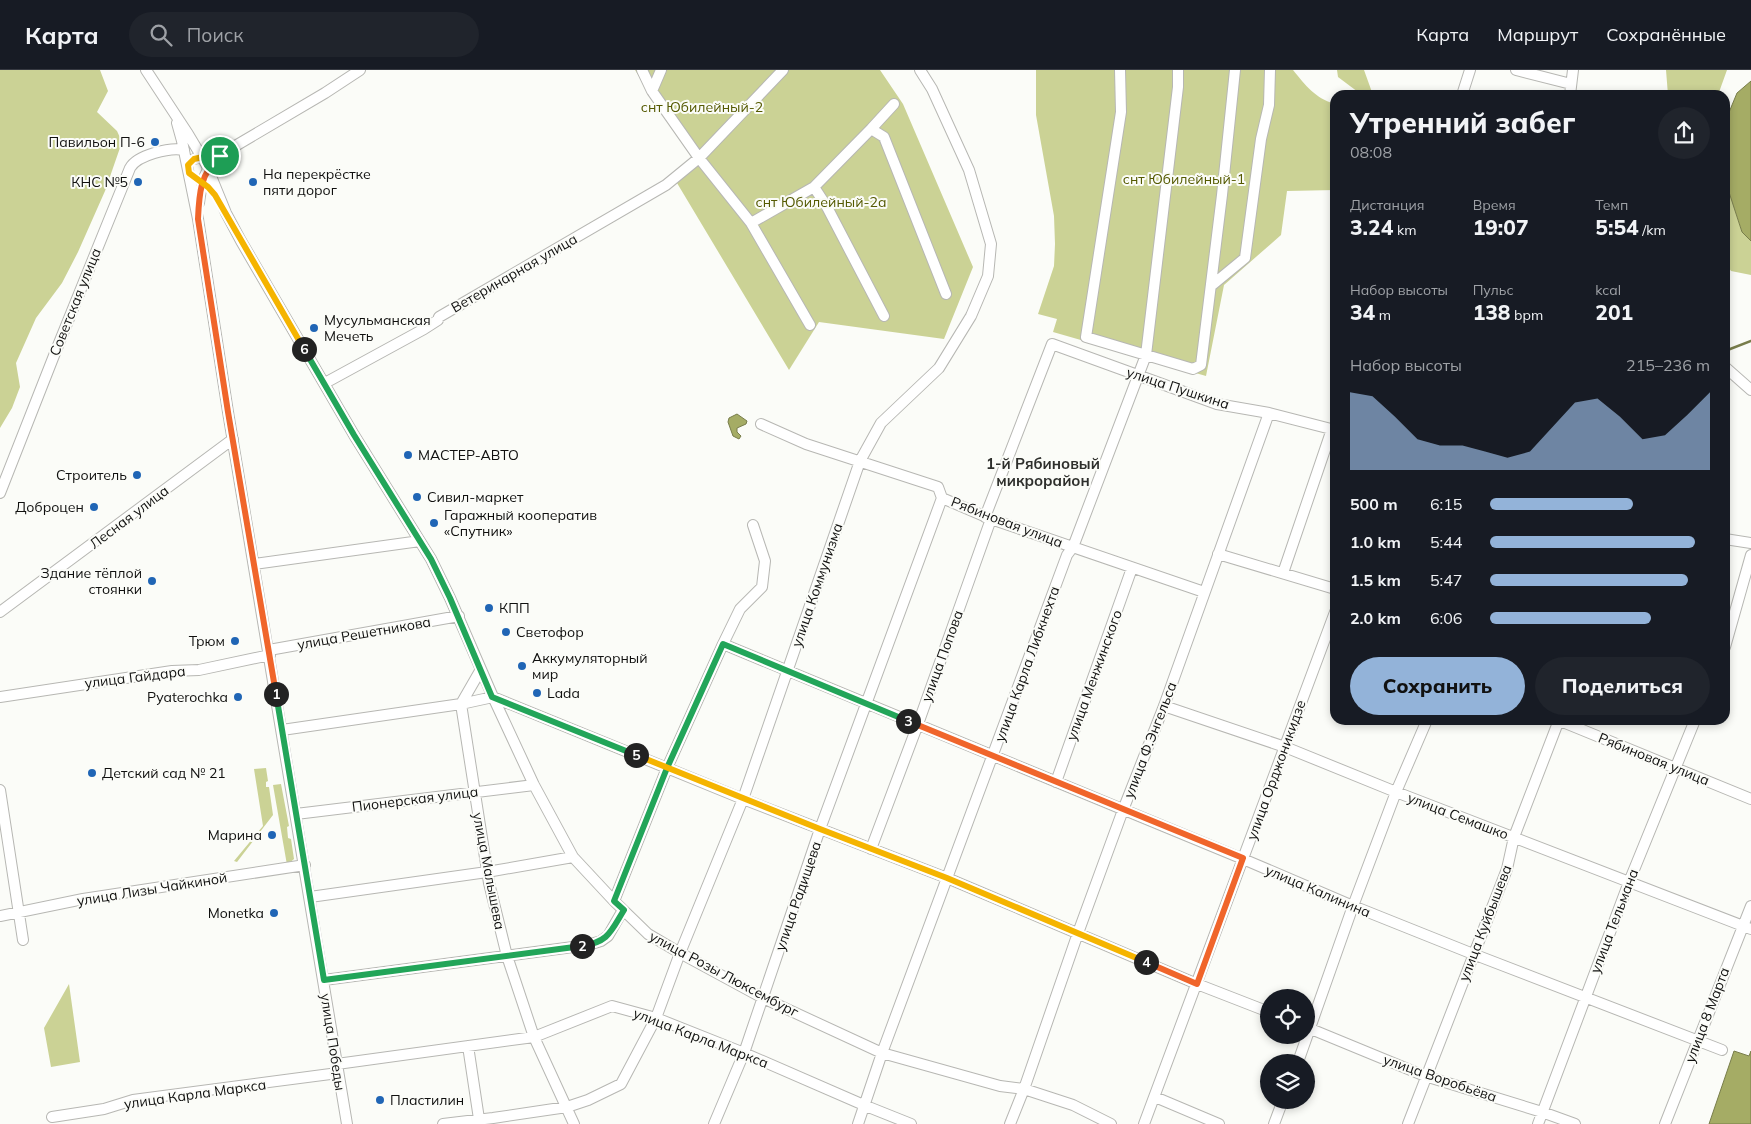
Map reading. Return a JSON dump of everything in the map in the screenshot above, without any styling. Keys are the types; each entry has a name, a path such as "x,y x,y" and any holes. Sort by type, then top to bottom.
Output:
{"street":[{"name":"улица Розы Люксембург","path":"146,70 188,134 226,213 288,322 441,578 459,616 492,697 534,784 573,857 648,934 763,998 882,1052 1000,1086 1024,1089 1073,1105 1111,1124"},
{"path":"226,213 212,191 190,174 188,169 190,161 203,164 317,98 360,70"},
{"path":"642,70 652,91 699,158 751,223 810,325"},
{"path":"652,91 661,70"},
{"name":"Ветеринарная улица","path":"325,383 424,329 438,320 439,317 666,185 699,158 784,70"},
{"path":"1120,70 1121,112 1086,337 1193,368 1201,365 1235,70"},
{"name":"улица Карла Либкнехта","path":"858,1124 866,1106 882,1052 1067,555 1073,547 1146,355 1178,86 1178,70"},
{"path":"1211,286 1245,258 1261,139 1269,105 1270,70"},
{"path":"1464,90 1470,70"},
{"path":"1516,70 1571,84"},
{"path":"1570,90 1573,70"},
{"name":"улица Коммунизма","path":"442,1124 479,1119 494,1121 567,1107 588,1100 621,1084 656,1018 680,953 743,799 860,461 881,424 939,368 971,316 988,276 991,244 969,170 932,90 921,71"},
{"path":"751,223 814,186 871,130 894,104"},
{"name":"улица Розы Люксембург","path":"169,107 179,130 188,169"},
{"path":"168,150 178,143 180,137 179,130"},
{"path":"871,130 884,137 946,294"},
{"name":"Советская улица","path":"0,493 132,165 139,159 168,150 184,150"},
{"path":"199,180 203,164"},
{"name":"улица Победы","path":"188,169 198,219 347,1124"},
{"name":"улица Победы","path":"198,219 199,180"},
{"path":"814,186 884,316"},
{"name":"улица Пушкина","path":"1052,344 1217,404 1269,413 1330,429"},
{"name":"улица Попова","path":"871,849 918,724 988,518 1052,344"},
{"path":"1730,372 1751,390"},
{"name":"улица Ф.Энгельса","path":"1010,1124 1123,810 1164,706 1269,413"},
{"name":"Рябиновая улица","path":"761,424 806,444 938,487 942,498 988,518 1204,592"},
{"name":"Лесная улица","path":"0,612 233,438"},
{"path":"1283,573 1330,439"},
{"name":"улица Радищева","path":"714,1124 744,1053 820,829 942,498"},
{"path":"614,901 667,768 723,644 740,609 763,584 765,561 753,524"},
{"path":"1730,540 1751,544"},
{"path":"254,564 420,541"},
{"path":"1218,554 1330,587"},
{"path":"1730,629 1751,555"},
{"name":"улица Менжинского","path":"1056,782 1132,568"},
{"name":"улица Решетникова","path":"269,652 459,616"},
{"name":"улица Орджоникидзе","path":"1144,1124 1285,747 1330,636"},
{"name":"улица Калинина","path":"723,644 1243,858 1353,906 1584,998 1722,1050"},
{"name":"улица Гайдара","path":"0,697 172,671 199,670 269,652"},
{"path":"461,704 480,671"},
{"path":"282,730 461,704 492,697 743,799 947,878 1197,984 1260,1008"},
{"name":"улица Малышева","path":"461,704 489,884 507,956 534,1037 574,1124"},
{"name":"улица Семашко","path":"1164,706 1285,747 1746,928"},
{"path":"1315,1009 1396,792 1425,725"},
{"name":"улица Куйбышева","path":"1408,1124 1507,870 1514,837 1557,725"},
{"name":"Рябиновая улица","path":"1571,725 1751,798"},
{"name":"улица Тельмана","path":"1538,1124 1629,882 1693,725"},
{"name":"Пионерская улица","path":"296,814 534,784"},
{"path":"0,790 23,940"},
{"path":"310,897 487,872 573,857"},
{"name":"улица Лизы Чайкиной","path":"0,916 83,898 304,865"},
{"name":"улица 8 Марта","path":"1665,1124 1697,1041 1746,928 1751,906"},
{"path":"324,980 588,945 601,941 608,936 624,910"},
{"name":"улица Карла Маркса","path":"52,1118 104,1109 133,1100 534,1037 612,1006 656,1018 911,1124"},
{"name":"улица Воробьёва","path":"1315,1031 1426,1076 1575,1124"},
{"path":"468,1046 479,1119"},
{"path":"1155,1097 1219,1124"},
{"path":"1274,1124 1280,1109"}],"green space":[{"path":"0,70 100,70 108,91 97,112 117,131 122,142 105,191 78,252 62,283 36,318 16,363 20,387 12,408 0,428"},
{"name":"снт Юбилейный-2а","path":"635,70 880,70 903,104 973,267 944,339 819,322 789,370 677,183 696,164"},
{"name":"снт Юбилейный-1","path":"1036,70 1293,70 1316,95 1330,102 1330,190 1287,191 1281,235 1224,285 1206,376 1053,332 1057,319 1038,314 1054,266 1055,244 1054,216 1036,115"},
{"path":"1337,70 1364,70 1371,90 1355,90 1338,77"},
{"path":"1666,70 1727,70 1720,90 1668,90"},
{"path":"1730,195 1742,232 1751,241 1751,275 1731,271"},
{"path":"266,768 268,781 266,782 266,787 269,787 273,815 237,862 234,861 263,826 254,769"},
{"path":"281,784 289,826 287,827 288,838 291,839 294,859 287,865 273,785"},
{"path":"69,984 80,1062 51,1067 44,1028"}],"shaded area":[{"path":"1751,81 1751,241 1742,232 1730,195 1730,110 1737,93"},
{"path":"737,414 747,421 746,424 737,428 737,432 741,436 739,439 733,436 728,422 729,418"},
{"path":"1734,1051 1749,1056 1751,1051 1751,1124 1709,1124"}],"waterway":[{"path":"1730,349 1751,341"}],"place":[{"name":"Павильон П-6","path":"155,142"},
{"name":"КНС №5","path":"138,182"},
{"name":"На перекрёстке пяти дорог","path":"253,182"},
{"name":"Мусульманская Мечеть","path":"314,328"},
{"name":"МАСТЕР-АВТО","path":"408,455"},
{"name":"Строитель","path":"137,475"},
{"name":"Сивил-маркет","path":"417,497"},
{"name":"Доброцен","path":"94,507"},
{"name":"Гаражный кооператив «Спутник»","path":"434,523"},
{"name":"Здание тёплой стоянки","path":"152,581"},
{"name":"КПП","path":"489,608"},
{"name":"Светофор","path":"506,632"},
{"name":"Трюм","path":"235,641"},
{"name":"Аккумуляторный мир","path":"522,666"},
{"name":"Lada","path":"537,693"},
{"name":"Pyaterochka","path":"238,697"},
{"name":"Детский сад № 21","path":"92,773"},
{"name":"Марина","path":"272,835"},
{"name":"Monetka","path":"274,913"},
{"name":"Пластилин","path":"380,1100"}],"district":[{"name":"1-й Рябиновый микрорайон","path":"1043,472"}],"route":[{"path":"220,156 209,167 202,182 199,195 198,219 228,412 324,980 588,945 601,941 608,936 624,910 614,901 667,768 723,644 1243,858 1197,984 947,878 743,799 667,768 597,739 492,697 461,622 431,559 354,435 215,195 212,191 205,185 202,182 200,180 189,173 188,165 190,161 225,152 220,156"}],"park label":[{"name":"снт Юбилейный-2","path":"702,107"}]}
